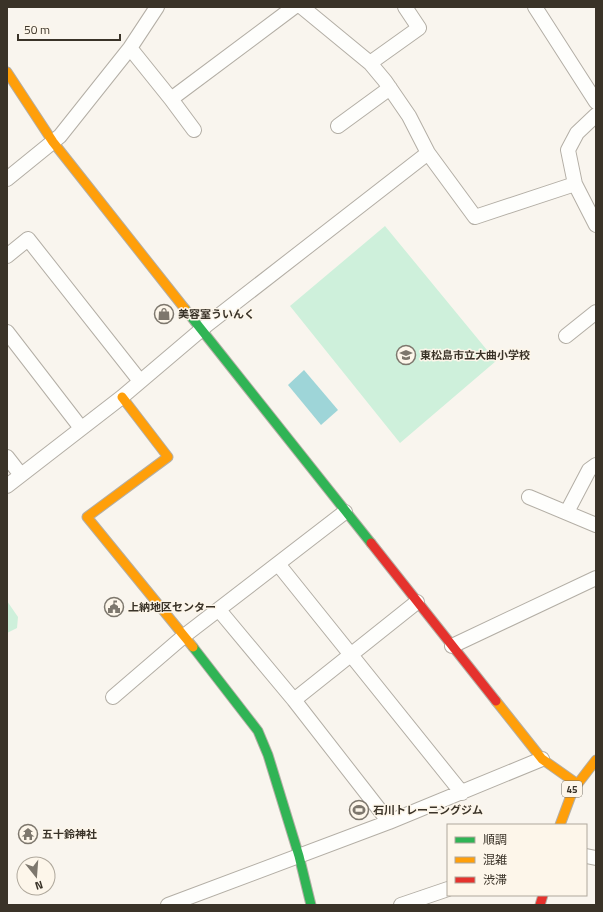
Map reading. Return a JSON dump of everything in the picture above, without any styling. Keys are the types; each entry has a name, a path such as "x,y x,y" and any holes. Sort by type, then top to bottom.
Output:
{"main road":[{"path":"7,72 53,142 542,759 576,783"},
{"path":"122,397 168,457 87,517 184,636 258,731 268,755 299,856 311,905"},
{"name":"45","path":"560,824 566,802 576,783 596,760"}],"street":[{"path":"7,179 60,136 130,48 157,7"},
{"path":"171,99 294,7"},
{"path":"302,7 370,63 390,88 409,116 428,153 475,217 575,184"},
{"path":"370,63 419,28 405,7"},
{"path":"535,7 596,102"},
{"path":"130,48 194,130"},
{"path":"338,126 390,88"},
{"path":"596,115 577,132 568,150 575,184 596,225"},
{"path":"7,486 122,397 202,329 428,153"},
{"path":"7,256 28,239 140,381"},
{"path":"566,336 596,312"},
{"path":"7,332 81,428"},
{"path":"7,457 21,475"},
{"path":"567,512 589,470 596,465"},
{"path":"529,497 596,525"},
{"path":"113,697 184,636 345,512"},
{"path":"278,564 462,793"},
{"path":"452,646 596,578"},
{"path":"294,700 418,602"},
{"path":"219,610 294,700 390,822"},
{"path":"168,905 193,900 299,856 462,793 542,759"},
{"path":"401,905 447,888"}],"green space":[{"path":"385,226 496,361 400,443 290,306"},
{"path":"7,601 18,617 17,628 7,633"}],"water":[{"path":"304,370 338,410 321,425 288,385"}],"traffic: fast":[{"path":"185,309 371,543"},
{"path":"193,647 258,731 268,755 299,856 311,905"}],"traffic: slow":[{"path":"7,72 53,142 185,309"},
{"path":"122,397 168,457 87,517 193,647"},
{"path":"496,701 542,759 576,783"},
{"path":"560,824 573,790 596,760"}],"traffic: jam":[{"path":"371,543 496,701"},
{"path":"540,905 543,896"}],"place":[{"name":"美容室ういんく","path":"164,314"},
{"name":"東松島市立大曲小学校","path":"406,355"},
{"name":"上納地区センター","path":"114,607"},
{"name":"石川トレーニングジム","path":"359,810"},
{"name":"五十鈴神社","path":"28,834"}]}
